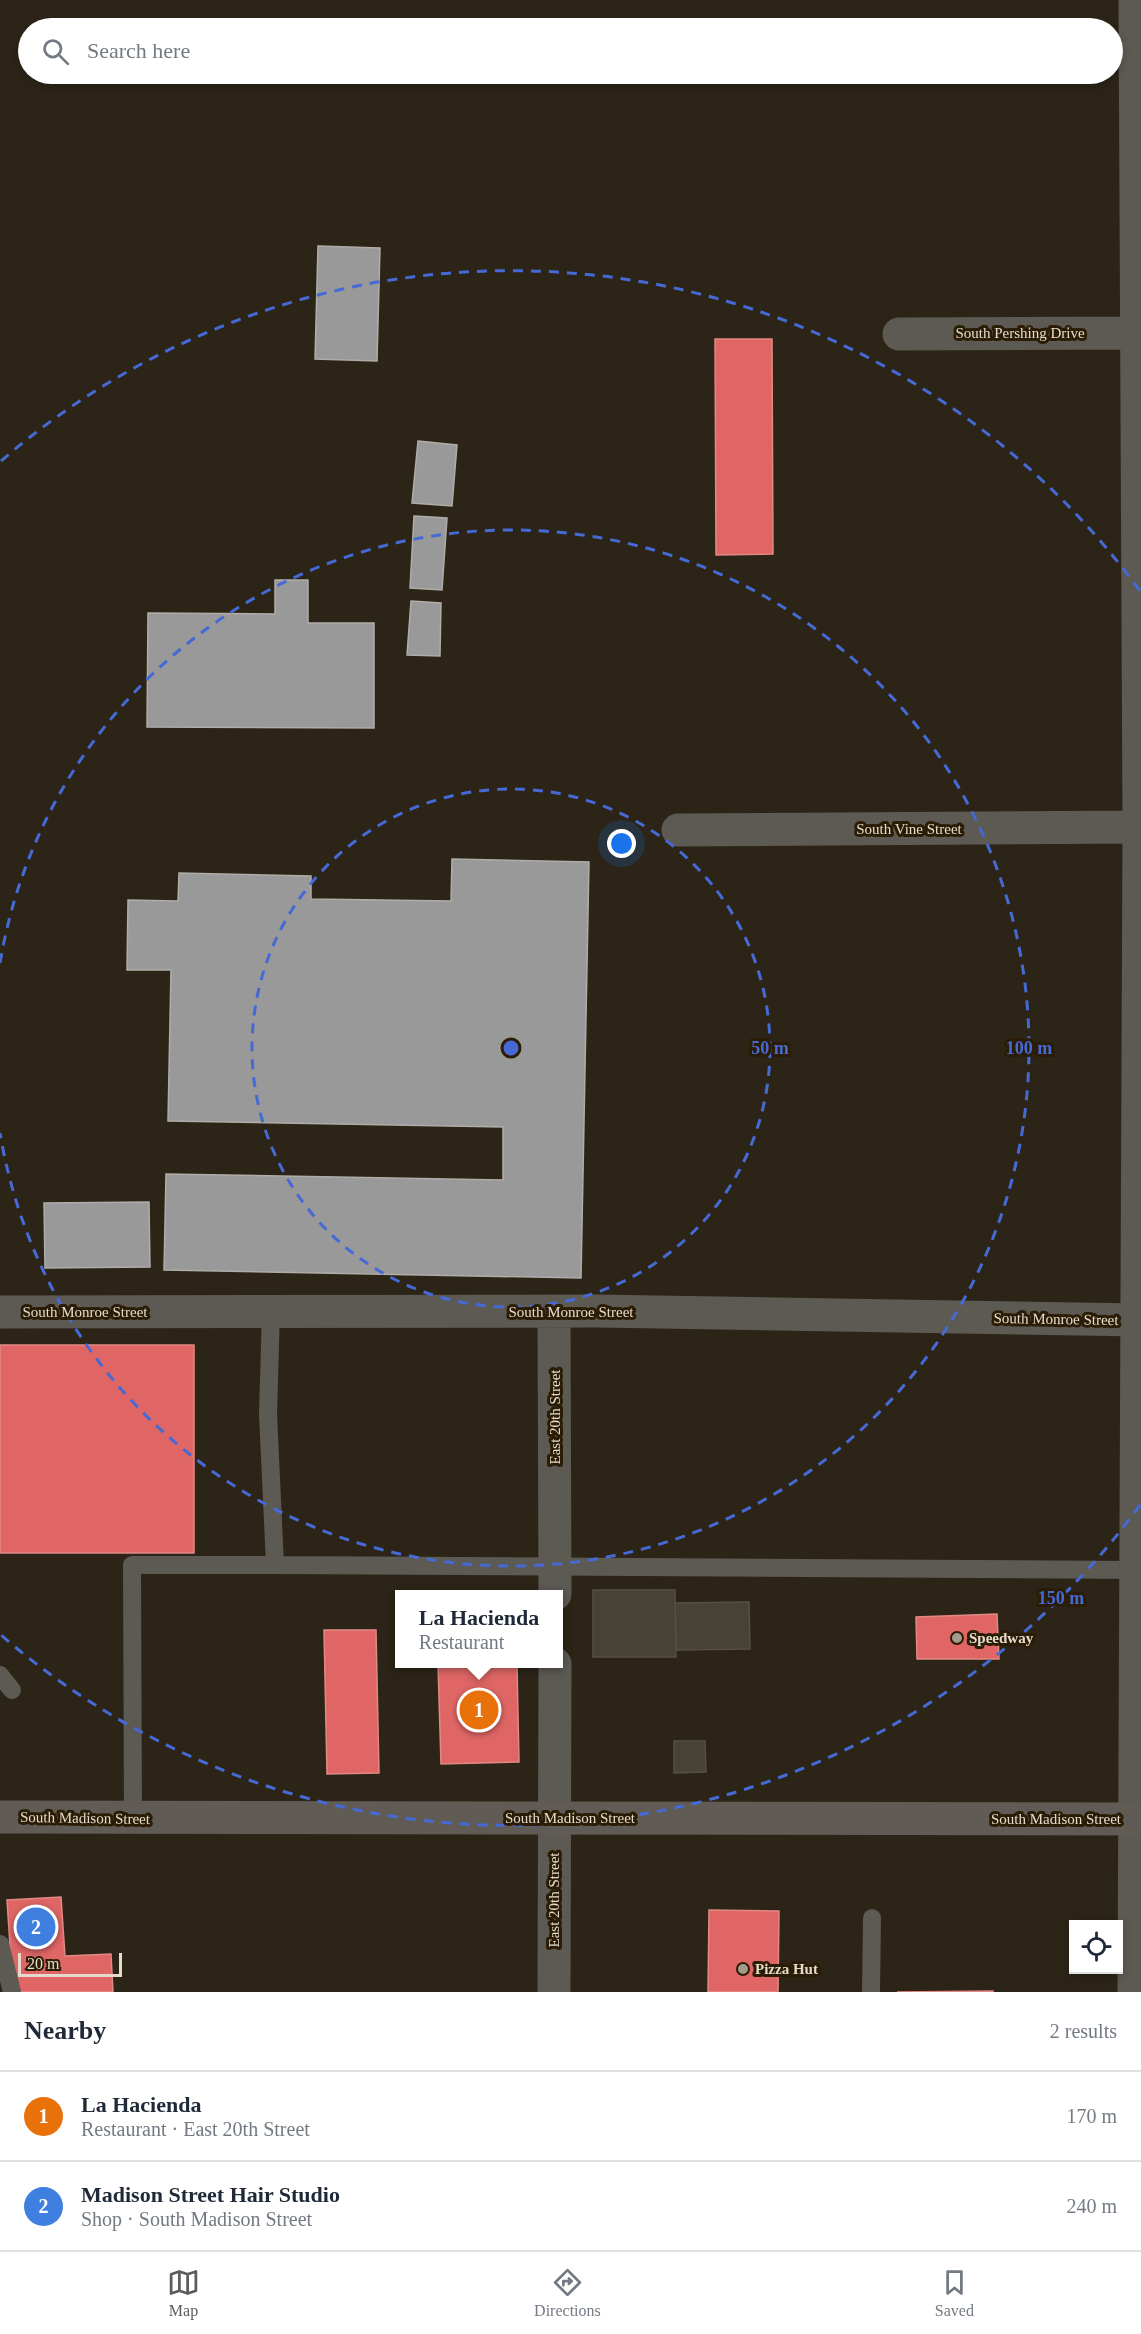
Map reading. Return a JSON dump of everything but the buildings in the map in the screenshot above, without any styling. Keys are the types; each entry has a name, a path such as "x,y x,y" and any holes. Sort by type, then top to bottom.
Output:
{"main road":[{"name":"South Madison Street","path":"0,1817 1139,1819"}],"street":[{"path":"1134,1992 1139,1819 1140,827 1138,88 1135,0"},
{"name":"South Pershing Drive","path":"900,334 1138,333"},
{"name":"South Vine Street","path":"678,830 1140,827"},
{"name":"South Monroe Street","path":"0,1312 610,1311 1139,1320"},
{"name":"East 20th Street","path":"554,1312 555,1580"},
{"name":"East 20th Street","path":"554,1992 555,1668"}],"lane":[{"path":"271,1311 268,1414 275,1565"},
{"path":"133,1819 132,1565 275,1565 555,1580 1139,1570"},
{"path":"0,1675 12,1690"},
{"path":"871,1992 872,1918"},
{"path":"0,1944 12,1992"}],"place":[{"name":"Speedway","path":"957,1638"},
{"name":"La Hacienda","path":"479,1710"},
{"name":"Madison Street Hair Studio","path":"36,1927"},
{"name":"Pizza Hut","path":"743,1969"}]}
